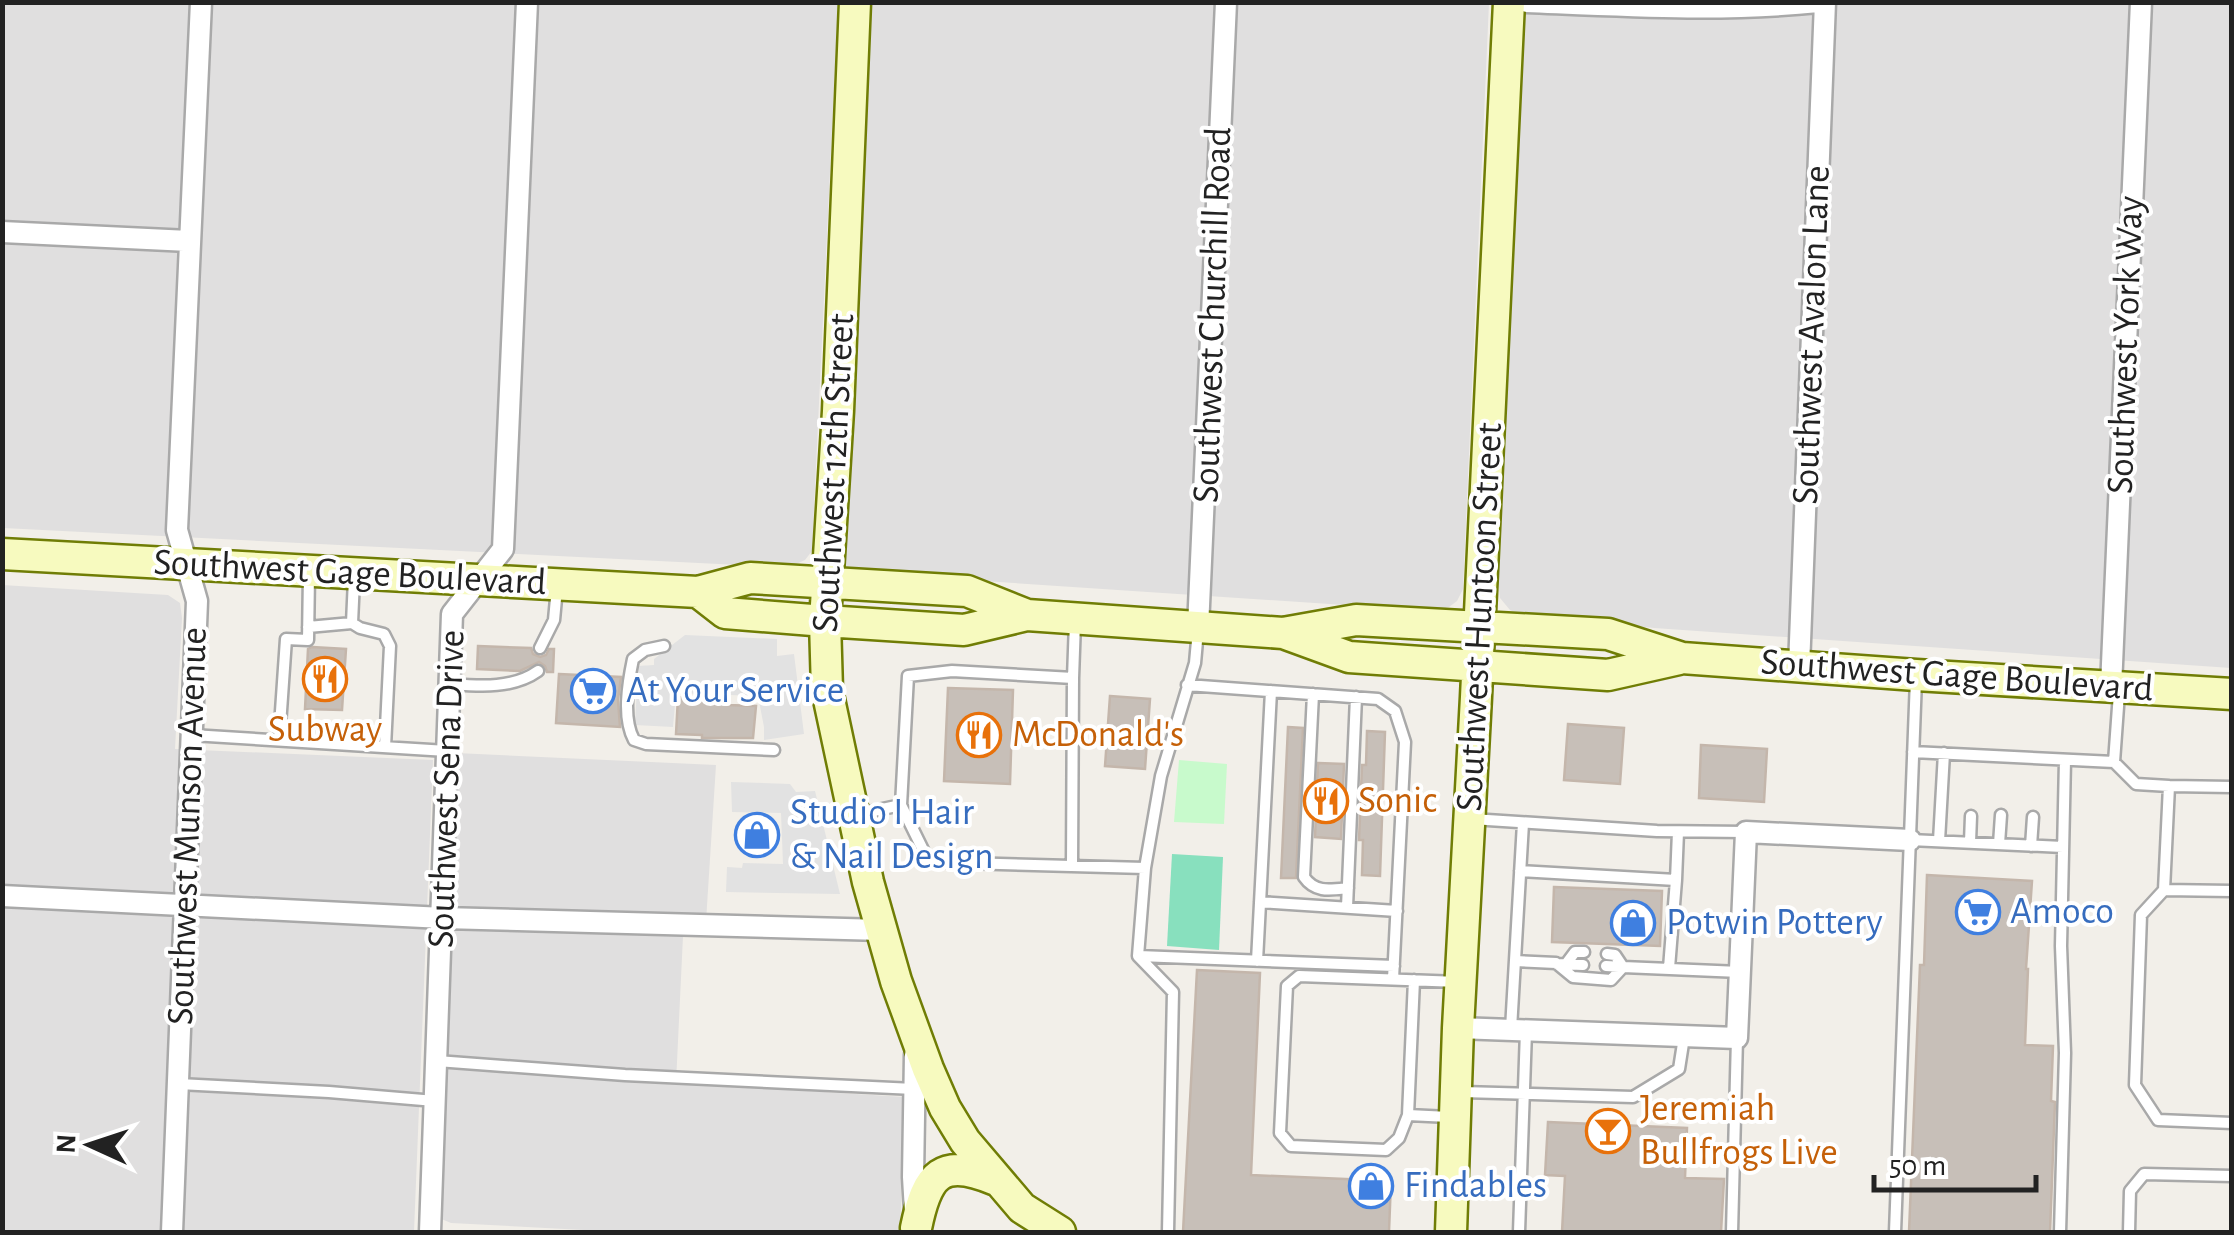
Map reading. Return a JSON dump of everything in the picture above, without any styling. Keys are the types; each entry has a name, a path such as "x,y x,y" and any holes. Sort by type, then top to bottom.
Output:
{"main road":[{"name":"Southwest 12th Street","path":"855,2 839,391 826,582 827,690 868,882 912,1024"},
{"name":"Southwest Huntoon Street","path":"1451,1232 1508,2"},
{"name":"Southwest Gage Boulevard","path":"2,554 698,592 750,578 826,582 967,592 1028,616"},
{"name":"Southwest Gage Boulevard","path":"698,592 725,613 825,621 964,630 1028,616 1283,633 1356,620 1608,634 1682,658 2232,694"},
{"name":"Southwest Gage Boulevard","path":"1283,633 1349,657 1478,666 1608,674 1682,658"},
{"path":"912,1024 945,1108 965,1141 1022,1208 1060,1232"},
{"path":"916,1230 921,1200 941,1173 967,1169 996,1180"}],"street":[{"name":"Southwest Munson Avenue","path":"172,1232 197,601 176,530 200,2"},
{"name":"Southwest Sena Drive","path":"430,1232 452,614 502,549 527,2"},
{"name":"Southwest Churchill Road","path":"1198,628 1226,2"},
{"path":"1527,2 1630,7 1775,7 1821,2"},
{"name":"Southwest Avalon Lane","path":"1798,666 1821,2"},
{"name":"Southwest York Way","path":"2116,687 2140,2"},
{"path":"2,232 189,241"},
{"path":"1458,1028 1736,1038 1746,832 1910,840"},
{"path":"2,896 443,918 882,930"},
{"name":"Southwest 12th Street","path":"912,1024 916,1230"}],"lane":[{"path":"279,740 286,639 308,640 309,571"},
{"path":"352,624 354,574"},
{"path":"540,648 554,620 557,584"},
{"path":"1072,866 1076,619"},
{"path":"308,627 352,624 384,634 390,646 385,747"},
{"path":"1168,1232 1173,992 1138,956 1145,868 1161,776 1195,663 1198,628"},
{"path":"664,646 645,650 633,659 628,728 634,740 646,744 774,750"},
{"path":"1073,678 952,670 908,676 901,805 929,862 1145,868"},
{"path":"450,684 518,682 538,672"},
{"path":"1895,1232 1916,675"},
{"path":"1187,685 1378,699 1395,711 1405,742 1394,980"},
{"path":"2114,762 2116,687"},
{"path":"1256,961 1271,691"},
{"path":"1313,694 1304,876 1318,889 1348,888"},
{"path":"1347,908 1356,697"},
{"path":"192,734 448,752"},
{"path":"1913,752 1973,755 2005,762 2035,758 2114,762 2136,784 2232,787"},
{"path":"1939,841 1944,753"},
{"path":"1973,755 1973,768"},
{"path":"2034,772 2035,758"},
{"path":"2060,1232 2066,760"},
{"path":"2169,786 2164,890 2141,915 2136,1085 2158,1120 2232,1124"},
{"path":"853,816 901,805"},
{"path":"1999,844 2001,815"},
{"path":"1970,842 1971,816"},
{"path":"2032,817 2032,846"},
{"path":"1470,819 1678,832 1746,832"},
{"path":"1519,1232 1524,1094 1515,961 1522,823"},
{"path":"1670,968 1678,832"},
{"path":"1910,840 2064,847"},
{"path":"1520,871 1676,880"},
{"path":"2164,890 2232,891"},
{"path":"1260,902 1397,910"},
{"path":"1561,964 1575,952 1584,952"},
{"path":"1138,956 1394,966"},
{"path":"1606,960 1622,967 1740,972"},
{"path":"1515,961 1583,965"},
{"path":"1561,964 1572,977 1611,980 1622,967"},
{"path":"1414,980 1408,1115 1398,1138 1386,1150 1291,1146 1280,1133 1288,986 1299,976 1394,980 1414,980 1461,982"},
{"path":"1408,1115 1524,1094 1634,1097 1679,1069 1684,1036"},
{"path":"1732,1232 1736,1038"},
{"path":"437,1061 915,1089"},
{"path":"178,1084 435,1102"},
{"path":"2129,1232 2130,1190 2144,1174 2232,1176"}],"shaded area":[{"path":"2,3 838,3 812,551 805,560 777,567 3,528"},
{"path":"863,3 1489,3 1463,589 1457,601 1434,611 848,569 840,556"},
{"path":"1525,3 2231,3 2231,668 1526,618 1510,610 1500,598 1496,556"},
{"path":"2,585 168,595 180,603 175,749 433,760 414,1232 3,1232"},
{"path":"685,635 777,639 777,656 794,654 804,734 764,740 758,696 676,693 673,727 635,725 638,666 654,665 654,659"},
{"path":"456,753 716,765 705,937 683,936 676,1083 905,1097 900,1232 621,1232 451,1223 439,1218"},
{"path":"731,782 790,784 796,792 815,791 840,894 726,892 727,867 742,868 743,863 783,864 781,813 732,812"}],"green space":[{"path":"1179,760 1227,764 1224,824 1174,822"},
{"path":"1172,854 1223,857 1219,950 1167,946"}],"building":[{"path":"478,646 531,648 540,657 554,649 553,672 547,672 539,662 520,671 477,669"},
{"name":"Subway","path":"308,649 346,649 342,710 305,709"},
{"path":"559,674 621,677 620,727 556,723"},
{"name":"McDonald's","path":"948,688 1013,690 1010,784 944,781"},
{"path":"1110,696 1150,699 1145,769 1105,766"},
{"path":"678,697 756,706 753,738 676,734"},
{"path":"1568,724 1624,728 1620,784 1564,780"},
{"path":"1288,727 1303,728 1296,878 1281,878"},
{"path":"1367,731 1385,732 1380,876 1362,875 1363,840 1359,840"},
{"path":"1701,745 1767,749 1764,802 1699,798"},
{"name":"Sonic","path":"1318,763 1344,764 1341,839 1315,837"},
{"path":"1927,875 2032,881 2025,1045 2053,1046 2050,1232 1909,1232"},
{"path":"1554,887 1662,891 1660,946 1552,942"},
{"path":"1197,970 1260,973 1251,1175 1391,1181 1389,1232 1183,1232"},
{"path":"1548,1122 1687,1128 1685,1178 1724,1179 1721,1232 1562,1232 1565,1176 1545,1175"}],"place":[{"name":"Subway","path":"325,679"},
{"name":"At Your Service","path":"593,691"},
{"name":"McDonald's","path":"979,735"},
{"name":"Sonic","path":"1326,801"},
{"name":"Studio I Hair & Nail Design","path":"757,835"},
{"name":"Amoco","path":"1978,912"},
{"name":"Potwin Pottery","path":"1633,923"},
{"name":"Jeremiah Bullfrogs Live","path":"1608,1131"},
{"name":"Findables","path":"1371,1186"}]}
